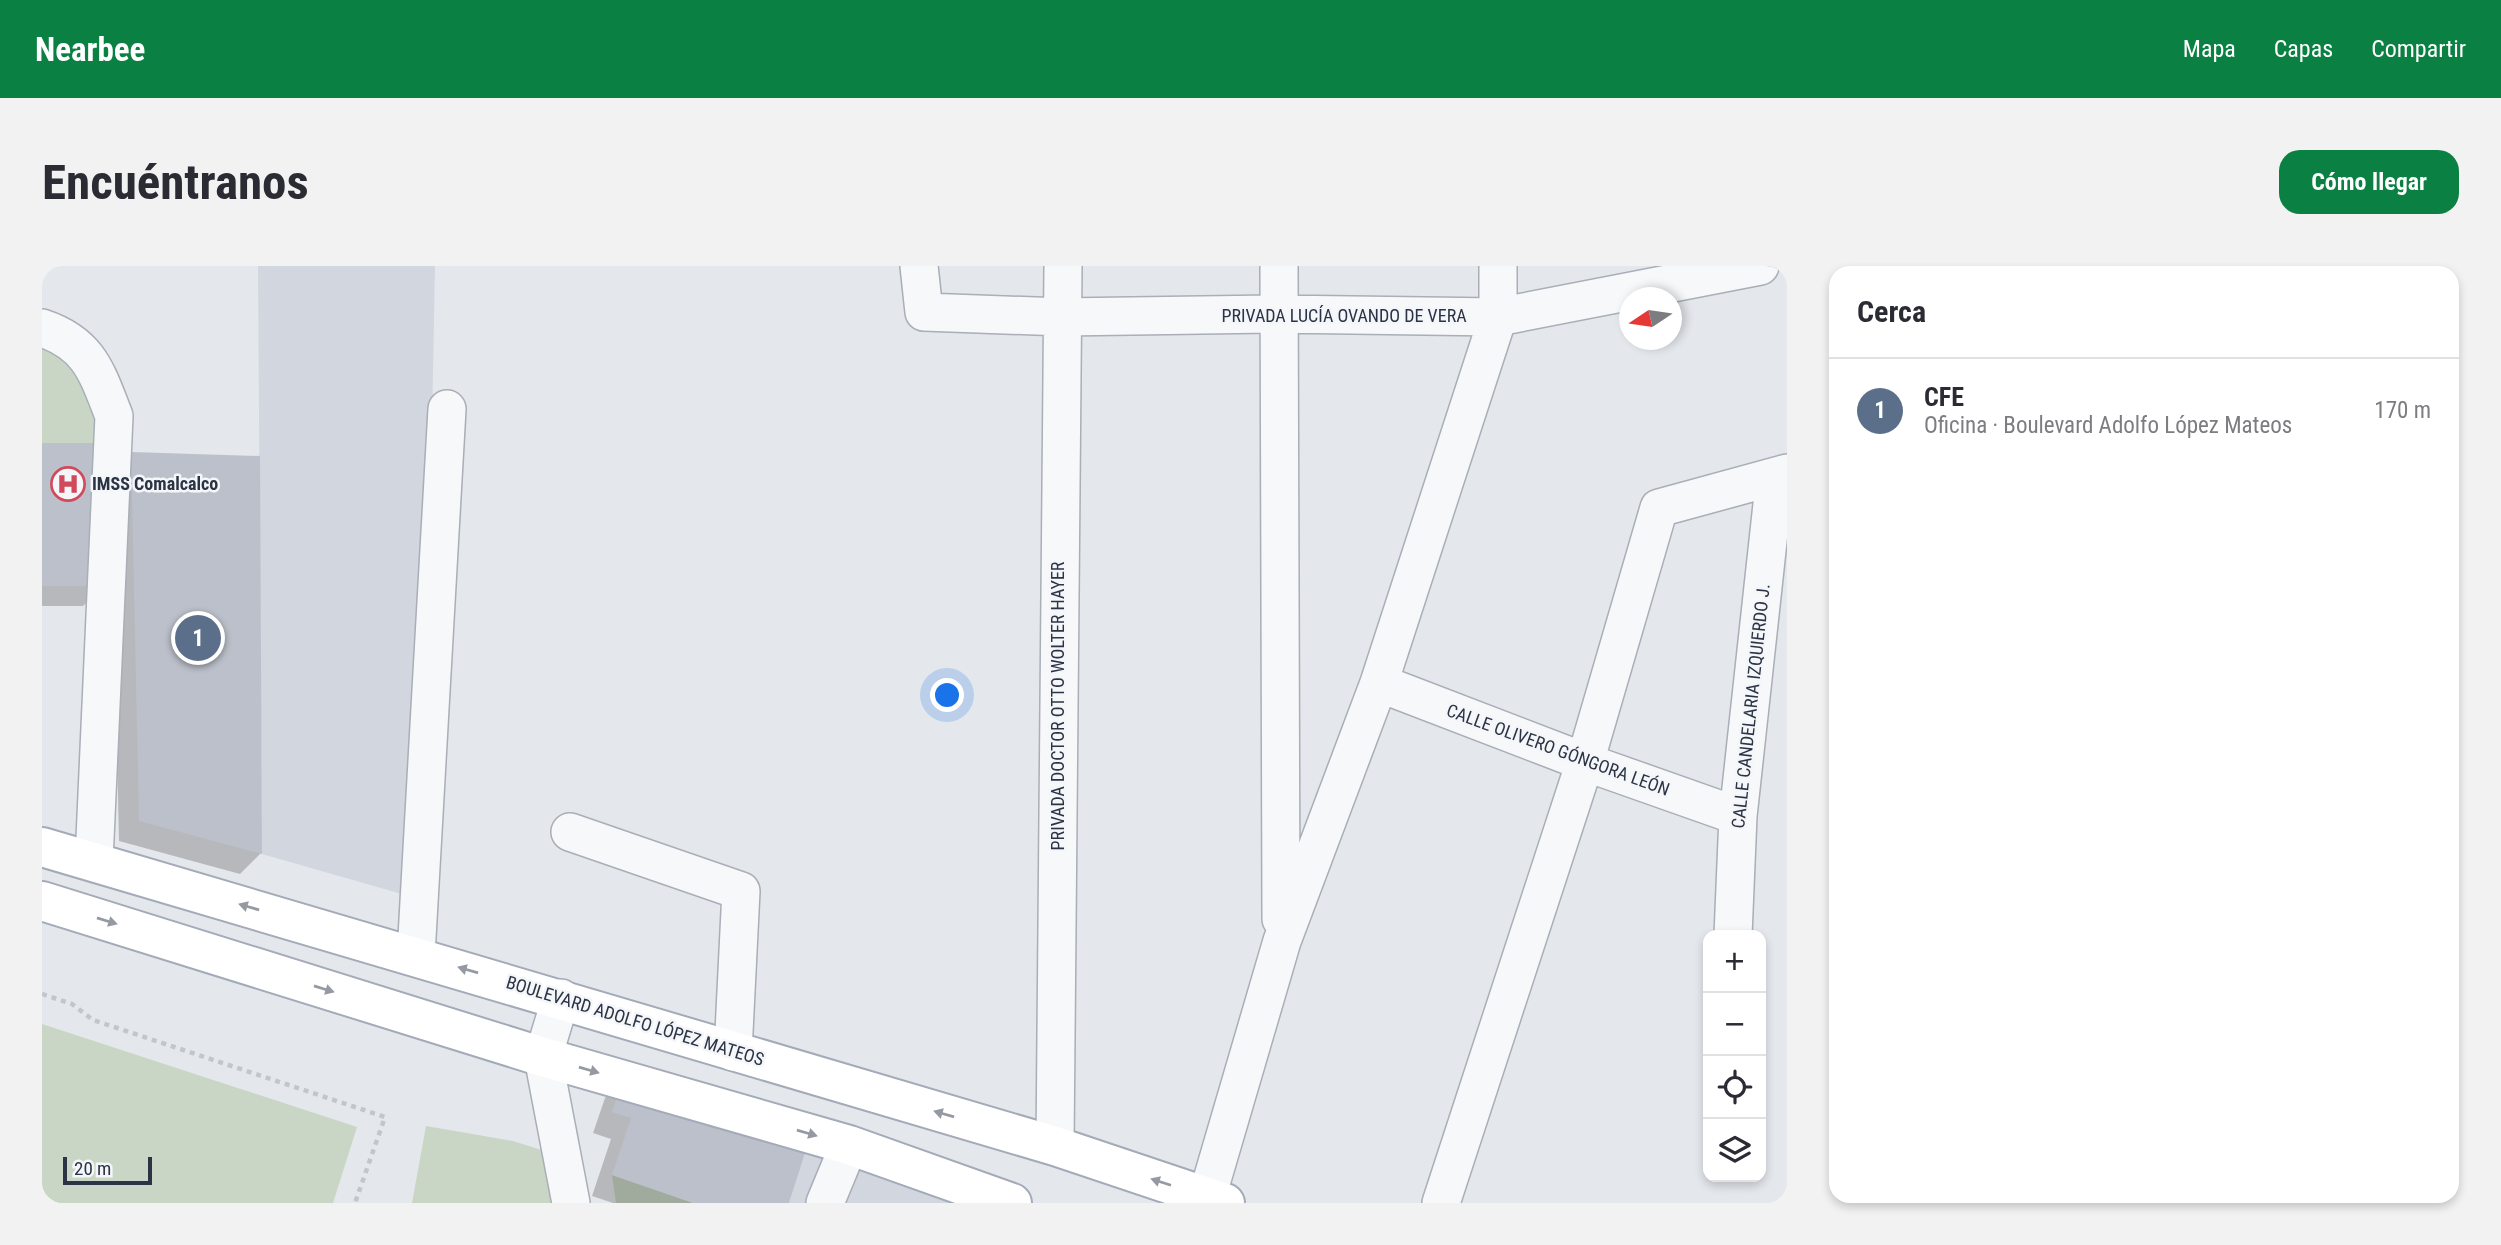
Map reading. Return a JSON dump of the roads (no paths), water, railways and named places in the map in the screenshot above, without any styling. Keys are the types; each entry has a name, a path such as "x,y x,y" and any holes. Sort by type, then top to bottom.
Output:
{"main road":[{"name":"BOULEVARD ADOLFO LÓPEZ MATEOS","path":"43,853 94,861 416,955 733,1052 1055,1146 1216,1200"},
{"path":"42,901 543,1057 849,1144 1012,1203"}],"street":[{"name":"PRIVADA LUCÍA OVANDO DE VERA","path":"919,266 924,312 1062,317 1278,314 1498,317 1760,266"},
{"name":"PRIVADA DOCTOR OTTO WOLTER HAYER","path":"1055,1146 1063,266"},
{"path":"1279,266 1282,941"},
{"path":"1216,1200 1282,941 1379,682 1498,317 1497,266"},
{"path":"42,328 60,334 92,361 114,416 94,861"},
{"path":"416,955 447,409"},
{"path":"1441,1203 1585,762 1659,508 1781,475"},
{"name":"CALLE CANDELARIA IZQUIERDO J.","path":"1733,930 1738,816 1781,475"},
{"name":"CALLE OLIVERO GÓNGORA LEÓN","path":"1379,682 1585,762 1738,816"},
{"path":"570,832 741,891 733,1052"},
{"path":"561,998 543,1057 571,1203"},
{"path":"825,1203 849,1144"}],"place":[{"name":"IMSS Comalcalco","path":"68,484"},
{"name":"CFE","path":"198,638"}]}
